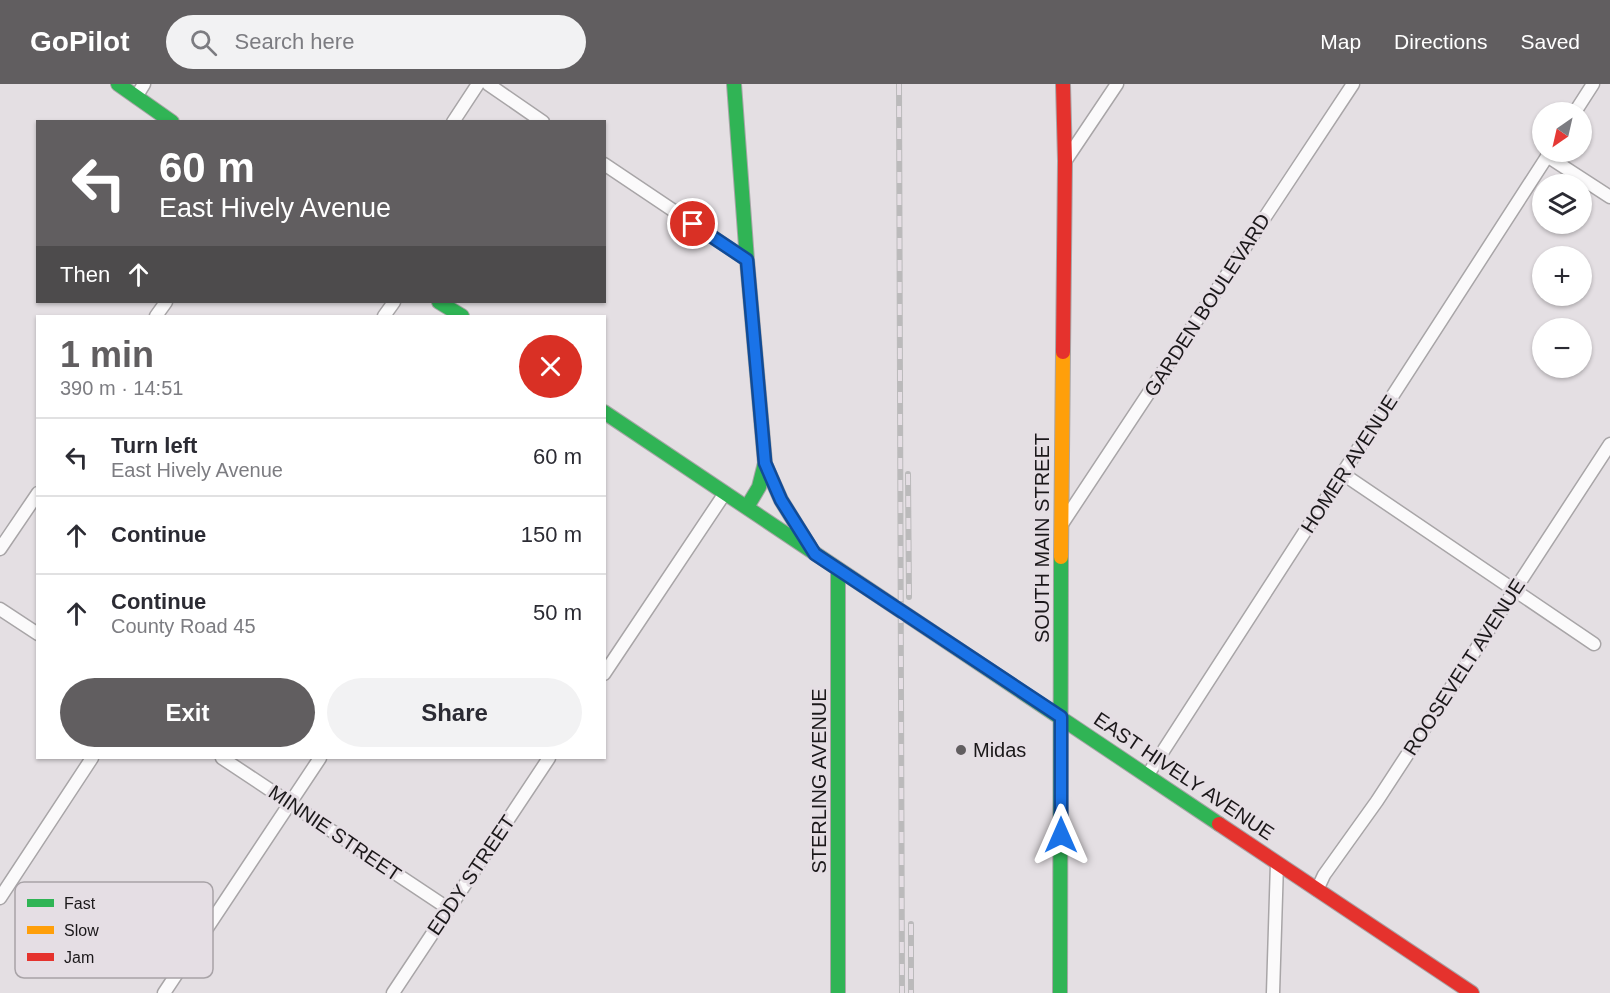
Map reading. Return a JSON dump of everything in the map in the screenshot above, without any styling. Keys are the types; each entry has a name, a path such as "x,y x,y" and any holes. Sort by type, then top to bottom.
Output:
{"street":[{"path":"118,84 169,120"},
{"path":"136,97 144,84"},
{"path":"454,120 478,84"},
{"path":"488,84 540,120"},
{"path":"734,84 765,463 763,479 747,507"},
{"name":"SOUTH MAIN STREET","path":"1060,993 1061,525 1065,161 1063,84"},
{"path":"1065,161 1117,84"},
{"name":"GARDEN BOULEVARD","path":"1061,525 1353,84"},
{"path":"1581,102 1593,84"},
{"name":"HOMER AVENUE","path":"1147,776 1544,162"},
{"path":"1560,162 1610,197"},
{"path":"606,165 747,260"},
{"path":"441,303 460,315"},
{"name":"EAST HIVELY AVENUE","path":"606,413 1472,993"},
{"name":"ROOSEVELT AVENUE","path":"1317,890 1324,875 1377,801 1610,444"},
{"path":"765,463 781,500 815,554"},
{"path":"1343,474 1594,644"},
{"path":"606,671 725,493"},
{"path":"0,549 36,496"},
{"name":"STERLING AVENUE","path":"838,569 838,993"},
{"path":"0,609 36,633"},
{"path":"0,898 91,759"},
{"name":"MINNIE STREET","path":"224,759 449,909"},
{"path":"213,919 319,759"},
{"name":"EDDY STREET","path":"393,993 548,759"},
{"path":"1273,993 1277,863"},
{"path":"164,993 174,978"}],"railway":[{"path":"899,84 902,993"},
{"path":"908,474 909,597"},
{"path":"911,924 911,993"}],"traffic: fast":[{"path":"118,84 169,120"},
{"path":"734,84 765,463 759,487 747,507"},
{"path":"441,303 460,315"},
{"path":"606,413 1219,824"},
{"path":"765,464 781,500 810,547"},
{"path":"1060,993 1061,557"},
{"path":"838,569 838,993"}],"traffic: slow":[{"path":"1061,557 1063,352"}],"traffic: jam":[{"path":"1063,84 1065,161 1063,352"},
{"path":"1219,824 1472,993"}],"place":[{"name":"Midas","path":"961,750"}],"route":[{"path":"693,224 747,260 765,463 788,512 815,554 1061,717 1061,835"}]}
